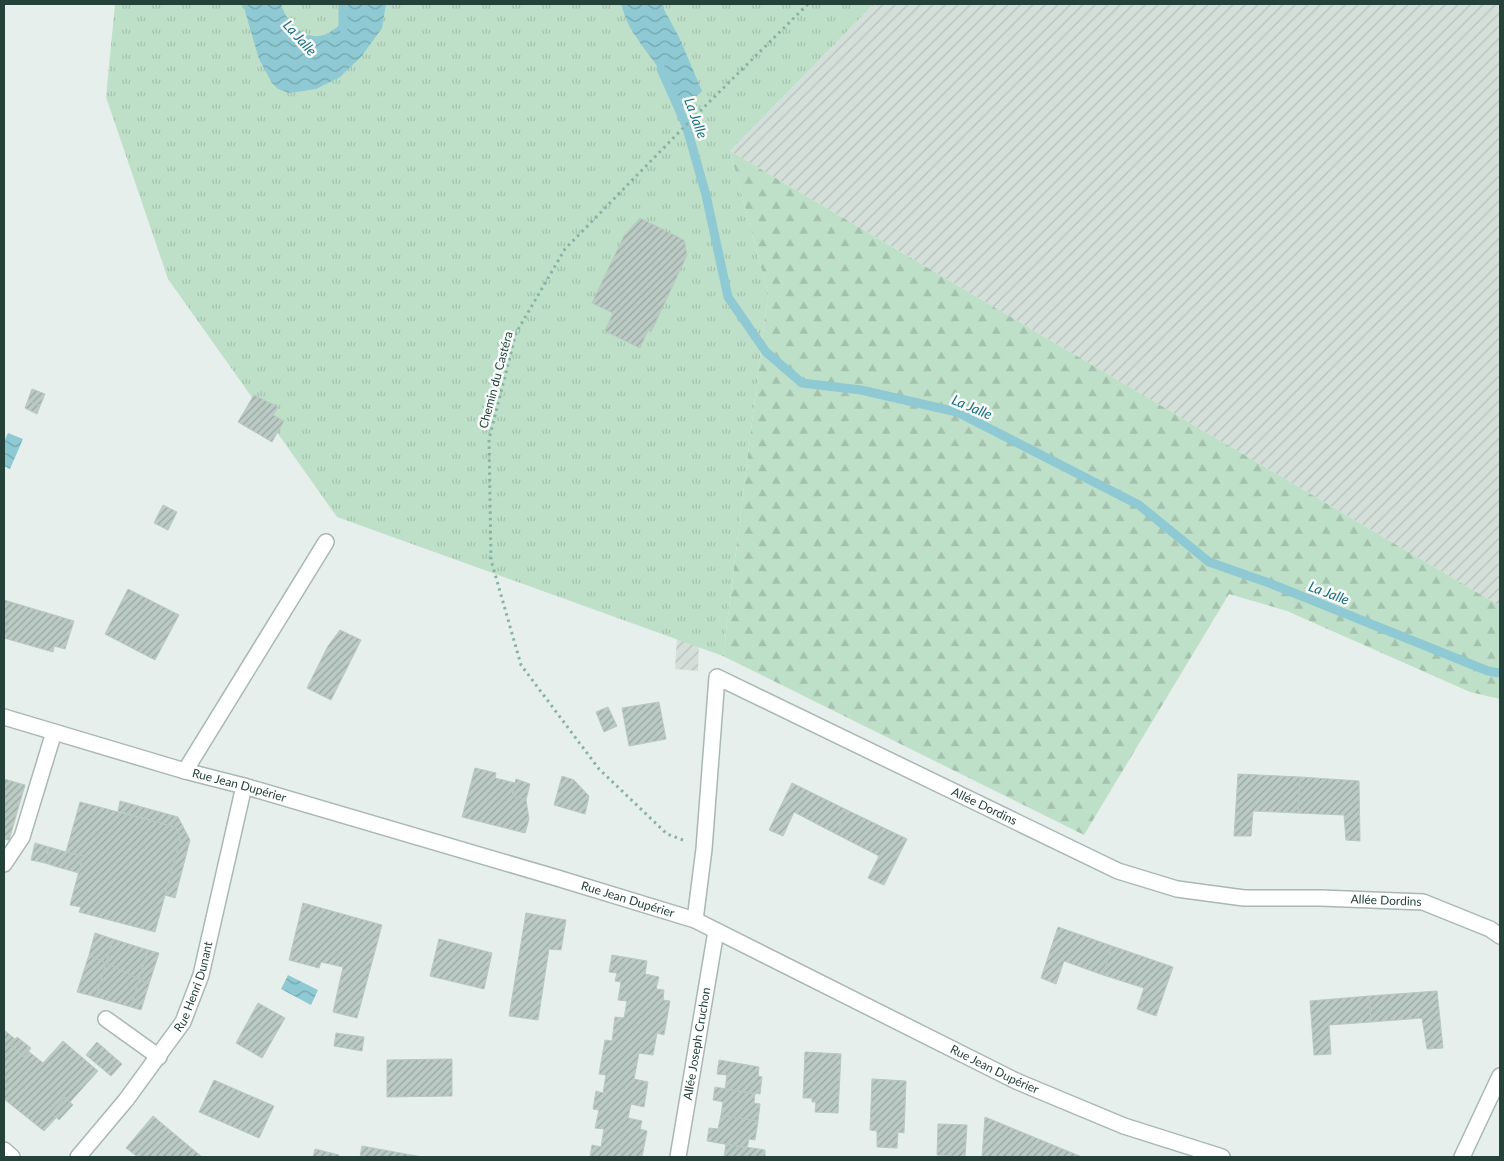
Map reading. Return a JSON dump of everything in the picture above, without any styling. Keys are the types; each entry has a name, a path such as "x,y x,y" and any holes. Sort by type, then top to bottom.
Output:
{"street":[{"path":"185,772 326,542"},
{"name":"Allée Dordins","path":"695,920 704,849 717,678 1118,871 1177,889 1244,898 1321,898 1423,902 1490,929 1500,936"},
{"name":"Rue Jean Dupérier","path":"4,717 185,772 244,786 695,920 1016,1081 1124,1126 1222,1157"},
{"path":"4,864 22,837 54,732"},
{"name":"Rue Henri Dunant","path":"78,1157 159,1057 183,1022 201,975 244,786"},
{"name":"Allée Joseph Cruchon","path":"678,1157 716,931"},
{"path":"106,1019 159,1057"},
{"path":"1462,1157 1500,1076"},
{"path":"4,1150 12,1157"}],"path":[{"name":"Chemin du Castéra","path":"704,849 667,834 599,769 521,665 491,560 489,439 516,333 565,249 686,124 808,4"}],"shaded area":[{"path":"874,4 1500,4 1500,606 730,151"},
{"path":"677,638 699,639 698,671 675,669"}],"green space":[{"path":"115,4 874,4 730,151 768,293 723,656 337,517 168,279 106,97"},
{"path":"730,151 1500,606 1500,699 1470,692 1287,611 1229,594 1084,835 723,656 768,293"}],"water":[{"path":"243,4 281,4 289,20 301,32 317,36 325,35 340,25 348,4 386,4 382,28 361,57 340,77 316,89 289,93 278,89 272,83 259,59"},
{"path":"621,4 661,4 679,37 702,91 677,113 675,101 666,80 631,29"},
{"path":"8,433 23,439 10,469 4,466 4,442"},
{"path":"288,975 318,990 311,1005 281,989"}],"building":[{"path":"640,218 684,240 687,255 651,332 648,330 640,348 605,331 613,313 592,303 624,236"},
{"path":"32,389 45,394 40,406 28,400"},
{"path":"254,395 278,407 273,415 284,421 272,442 238,422"},
{"path":"28,400 40,406 37,414 25,408"},
{"path":"163,505 177,512 168,530 154,523"},
{"path":"128,589 179,615 155,660 105,634"},
{"path":"4,600 74,621 65,649 54,646 53,652 4,638"},
{"path":"340,630 361,640 331,700 307,688 328,646"},
{"path":"659,702 666,739 629,746 622,708"},
{"path":"608,707 617,726 604,732 596,712"},
{"path":"475,768 496,773 495,778 515,783 512,796 526,800 529,819 525,833 462,817"},
{"path":"1238,774 1300,777 1298,813 1253,811 1251,836 1234,836"},
{"path":"562,776 574,780 589,796 585,814 554,805"},
{"path":"1300,777 1359,781 1360,841 1346,840 1344,815 1298,813"},
{"path":"4,779 25,785 9,840 4,839"},
{"path":"516,779 530,784 526,800 512,796"},
{"path":"792,783 847,810 836,834 794,812 783,836 769,830"},
{"path":"120,801 178,817 190,840 175,898 165,895 181,836 175,827 118,811"},
{"path":"80,802 175,827 181,836 155,932 79,912 81,907 70,905 83,856 66,852"},
{"path":"847,810 907,839 884,885 868,878 879,856 836,834"},
{"path":"35,843 49,847 45,863 31,860"},
{"path":"49,847 66,852 54,866 45,863"},
{"path":"66,852 83,856 79,873 54,866"},
{"path":"303,903 382,925 357,1018 333,1012 343,967 321,962 319,968 289,960"},
{"path":"526,913 566,920 561,950 549,949 538,1020 509,1016"},
{"path":"1058,927 1112,946 1103,975 1064,961 1056,984 1041,978"},
{"path":"95,933 113,939 106,963 89,955"},
{"path":"113,939 148,950 139,979 106,963"},
{"path":"439,939 492,953 484,989 430,976"},
{"path":"1112,946 1173,967 1156,1016 1137,1009 1144,988 1103,975"},
{"path":"148,950 159,953 149,984 139,979"},
{"path":"89,955 106,963 96,997 77,992"},
{"path":"612,955 647,961 645,974 659,977 656,989 664,990 663,1000 670,1001 664,1035 657,1033 653,1055 639,1053 634,1079 648,1082 644,1107 631,1104 628,1118 642,1121 640,1129 647,1131 642,1157 590,1157 592,1145 601,1147 604,1129 595,1128 599,1110 593,1109 596,1091 603,1093 606,1075 599,1074 605,1040 612,1041 615,1017 624,1018 627,1001 618,1000 621,982 615,981 617,973 609,972"},
{"path":"106,963 139,979 131,1007 96,997"},
{"path":"139,979 149,984 141,1010 131,1007"},
{"path":"1437,991 1443,1048 1427,1049 1422,1018 1371,1022 1369,996"},
{"path":"1369,996 1371,1022 1329,1025 1331,1054 1314,1055 1310,1001"},
{"path":"258,1003 285,1018 262,1058 236,1043"},
{"path":"4,1030 15,1039 10,1045 24,1057 28,1051 43,1063 63,1041 98,1071 70,1102 65,1097 51,1113 56,1118 44,1131 4,1099"},
{"path":"336,1033 364,1037 362,1051 334,1046"},
{"path":"17,1037 31,1048 24,1057 10,1045"},
{"path":"97,1042 122,1064 111,1076 86,1055"},
{"path":"805,1052 841,1054 838,1113 815,1112 816,1102 812,1102 812,1098 803,1098"},
{"path":"452,1059 452,1096 387,1097 387,1060"},
{"path":"719,1060 759,1067 758,1076 762,1077 760,1094 725,1089 727,1075 717,1074"},
{"path":"872,1079 906,1081 904,1133 898,1132 897,1148 877,1147 877,1131 870,1130"},
{"path":"214,1080 274,1106 259,1138 199,1112"},
{"path":"715,1087 755,1094 754,1103 760,1104 758,1121 721,1115 723,1102 713,1100"},
{"path":"65,1097 73,1105 59,1120 51,1113"},
{"path":"721,1115 758,1121 755,1140 749,1139 747,1148 707,1141 709,1128 718,1129"},
{"path":"153,1116 202,1157 138,1157 126,1148"},
{"path":"985,1117 1082,1157 982,1157"},
{"path":"938,1124 967,1125 965,1157 937,1155"},
{"path":"726,1144 765,1150 765,1157 724,1157"},
{"path":"362,1146 422,1157 360,1157"},
{"path":"315,1149 339,1155 338,1157 313,1157"}],"waterway":[{"name":"La Jalle","path":"343,4 343,28"},
{"name":"La Jalle","path":"661,69 686,125 706,195 728,297 766,352 802,383 861,390 957,412 1139,505 1209,562 1269,583 1488,671 1500,673"}]}
